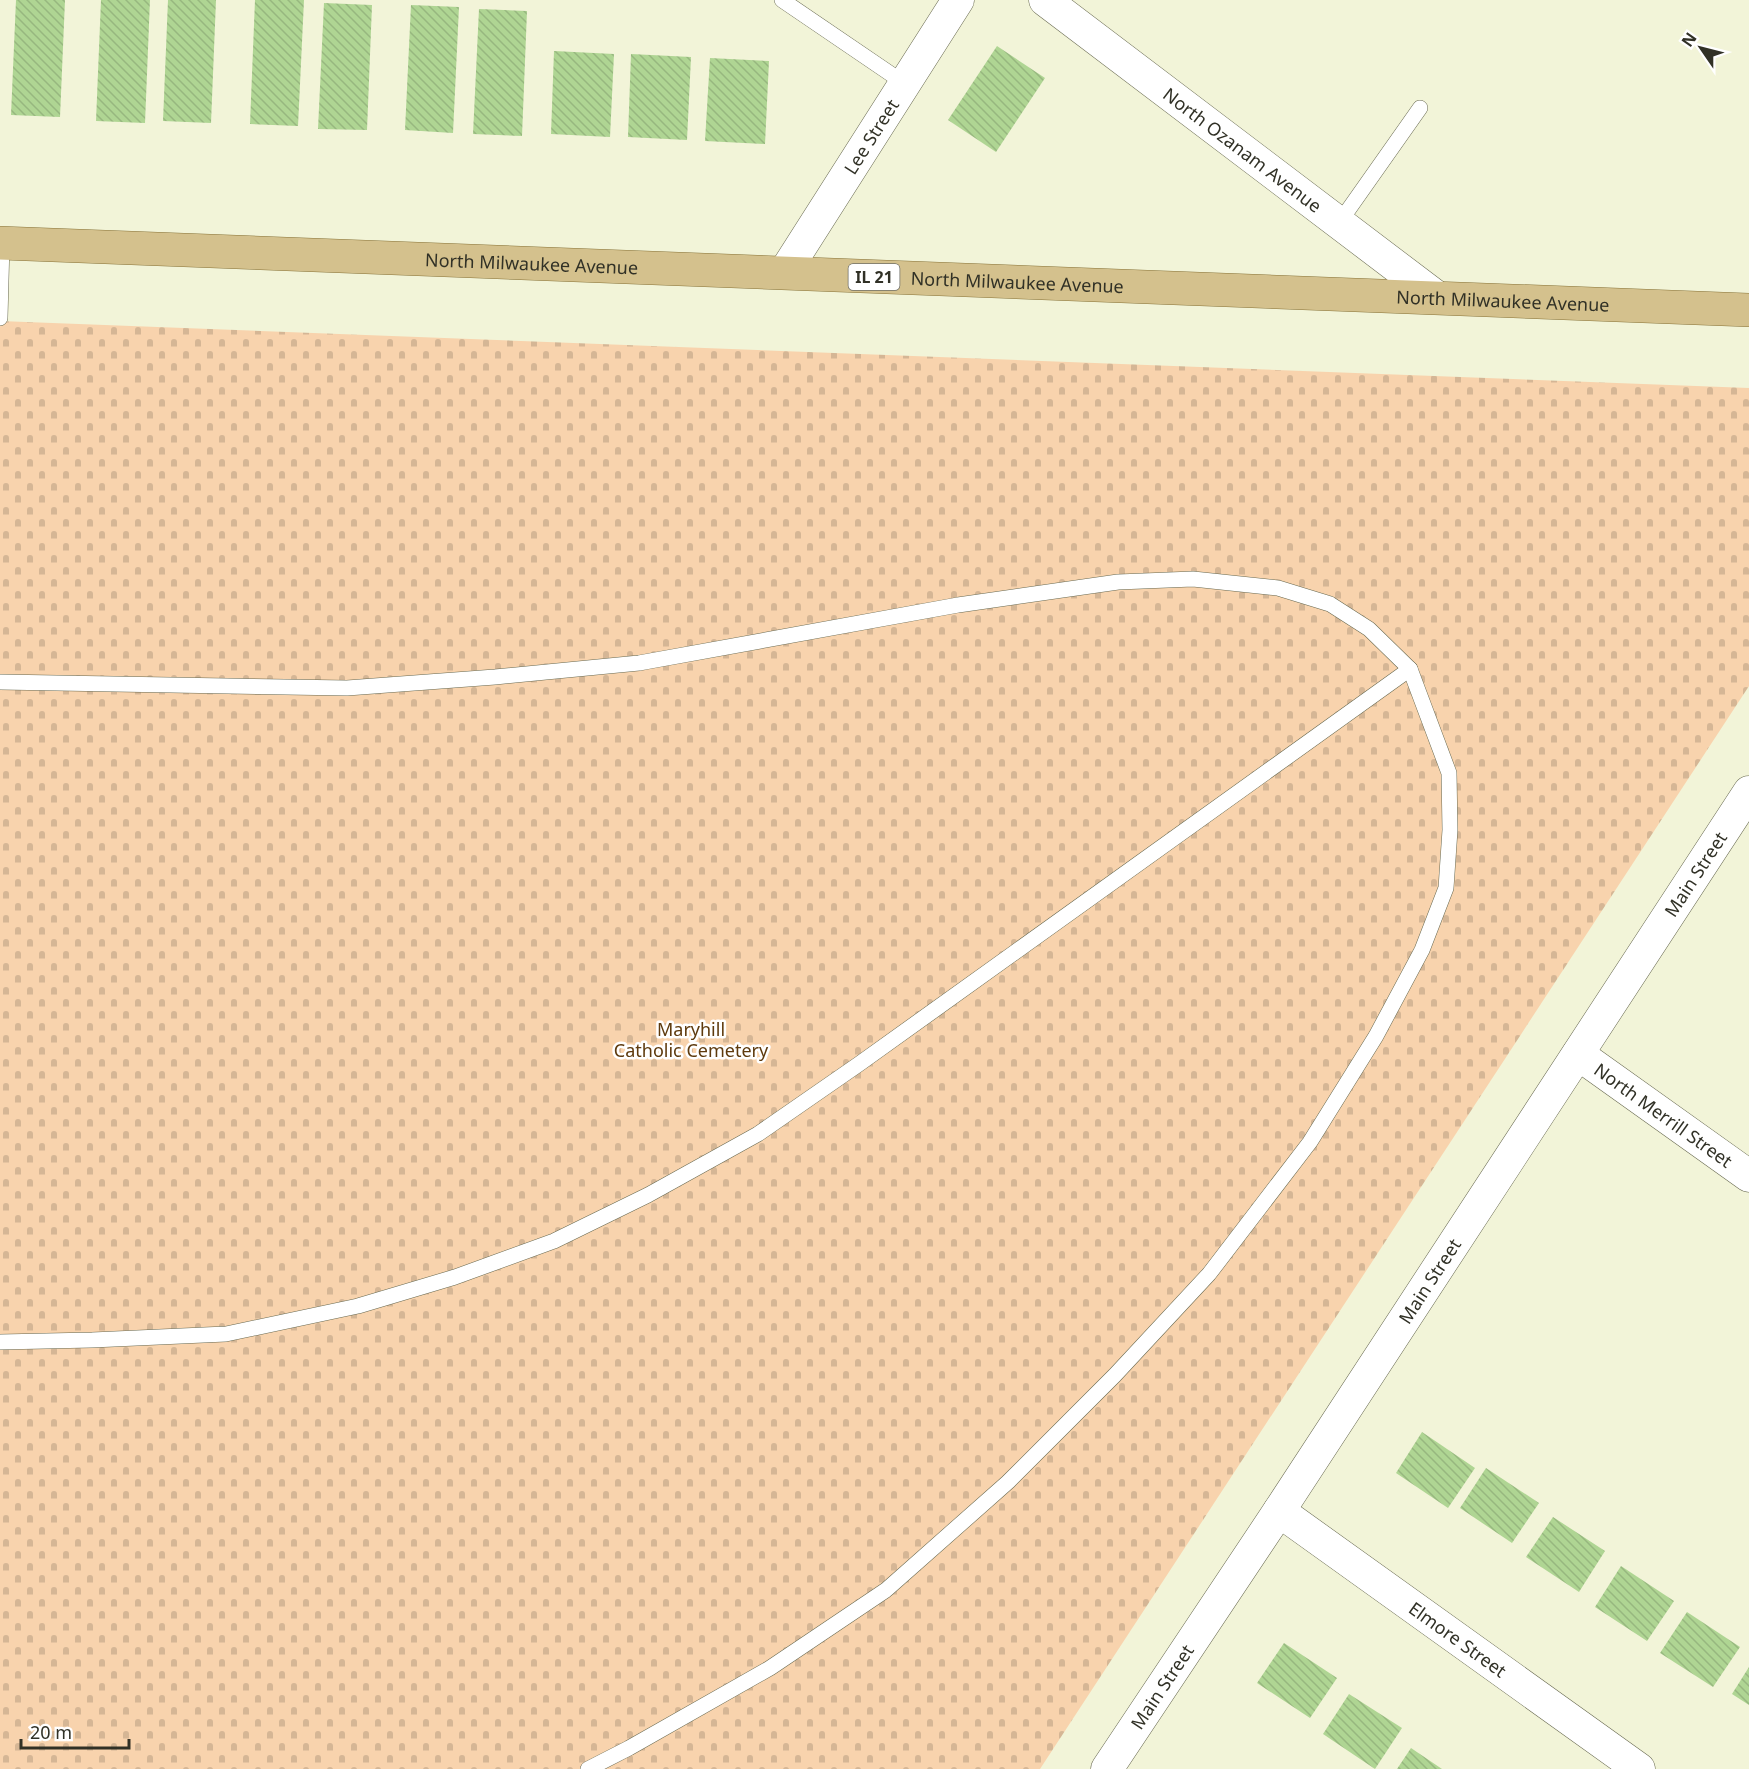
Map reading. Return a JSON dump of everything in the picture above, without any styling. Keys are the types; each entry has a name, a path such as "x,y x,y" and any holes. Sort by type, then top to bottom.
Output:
{"main road":[{"name":"North Milwaukee Avenue","path":"1,243 1749,310"}],"street":[{"name":"Lee Street","path":"784,273 958,0"},
{"name":"North Ozanam Avenue","path":"1045,0 1438,298"},
{"name":"Main Street","path":"1107,1769 1749,792"},
{"name":"North Merrill Street","path":"1578,1054 1749,1176"},
{"name":"Elmore Street","path":"1278,1511 1639,1769"}],"lane":[{"path":"783,0 904,83"},
{"path":"1339,223 1420,108"},
{"path":"0,318 1,243"},
{"path":"0,682 347,688 495,677 639,663 958,605 1118,582 1193,579 1278,588 1330,604 1369,629 1410,669 1449,773 1450,830 1446,888 1417,960 1376,1036 1310,1142 1209,1274 1115,1376 1008,1482 886,1590 770,1668 588,1769"},
{"path":"0,1342 226,1334 358,1306 455,1277 554,1241 648,1195 758,1134 1410,669"}],"green space":[{"name":"Maryhill Catholic Cemetery","path":"0,321 1749,388 1749,686 1040,1769 0,1769"}],"building":[{"path":"16,0 65,0 60,117 11,115"},
{"path":"101,0 150,0 145,123 96,121"},
{"path":"168,0 216,0 211,123 163,121"},
{"path":"255,0 304,0 298,126 250,124"},
{"path":"324,3 372,5 367,130 318,129"},
{"path":"411,5 459,7 453,133 405,130"},
{"path":"479,9 527,11 522,136 473,134"},
{"path":"997,46 1045,78 996,152 948,120"},
{"path":"554,51 614,54 610,137 551,134"},
{"path":"631,54 691,57 687,140 628,137"},
{"path":"710,58 769,61 765,144 705,141"},
{"path":"1422,1432 1475,1468 1448,1508 1396,1473"},
{"path":"1486,1468 1539,1503 1512,1543 1460,1508"},
{"path":"1553,1517 1605,1551 1579,1592 1526,1557"},
{"path":"1621,1566 1674,1601 1647,1641 1595,1607"},
{"path":"1687,1612 1740,1647 1713,1687 1660,1653"},
{"path":"1284,1643 1337,1678 1310,1718 1257,1683"},
{"path":"1749,1667 1749,1705 1732,1694"},
{"path":"1349,1694 1402,1728 1375,1769 1323,1734"},
{"path":"1411,1748 1442,1769 1397,1769"}]}
